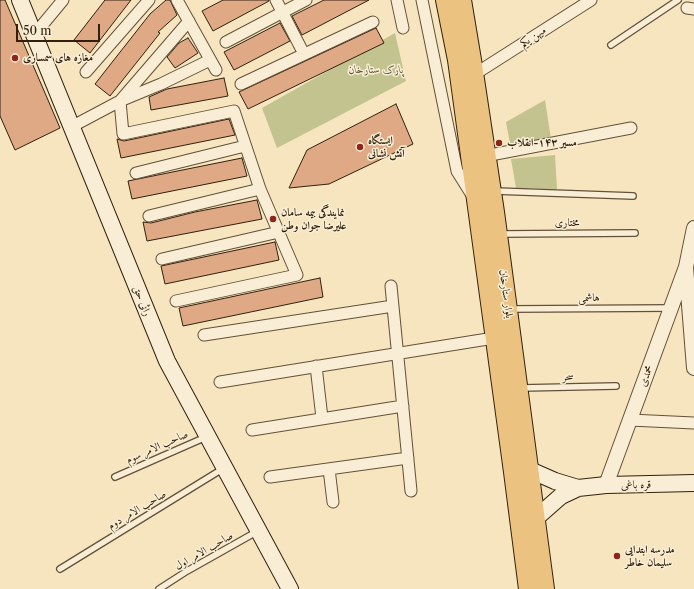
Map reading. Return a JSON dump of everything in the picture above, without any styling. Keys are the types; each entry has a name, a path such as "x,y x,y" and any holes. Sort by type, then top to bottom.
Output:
{"main road":[{"name":"راثی حق","path":"20,0 167,361 290,589"},
{"name":"بلوار ستارخان","path":"445,0 479,158 492,191 519,388 522,471"},
{"name":"بلوار ستارخان","path":"462,0 474,74 479,158 476,201 494,338 522,471 528,519 545,589"},
{"name":"قره باغی","path":"522,471 578,488 694,483"},
{"name":"قره باغی","path":"528,519 561,496 578,488"},
{"name":"بلوار ستارخان","path":"528,519 528,589"}],"street":[{"path":"34,35 63,0"},
{"path":"86,72 149,0"},
{"path":"177,0 216,70"},
{"path":"276,0 304,54"},
{"path":"226,42 306,0"},
{"path":"397,0 403,28"},
{"path":"422,0 457,171 476,201"},
{"name":"میهن یکم","path":"474,74 591,0"},
{"path":"176,301 297,275 260,189 234,111 123,134 120,101 189,21"},
{"path":"241,84 373,22"},
{"path":"72,127 120,101 161,84 210,60"},
{"path":"479,158 631,128"},
{"path":"136,173 245,146"},
{"path":"149,216 260,189"},
{"name":"محمدی","path":"606,486 686,267 694,228"},
{"path":"162,259 279,232"},
{"name":"محمدی","path":"686,267 693,337 694,368"},
{"path":"391,286 411,491"},
{"path":"204,334 393,306"},
{"path":"220,382 494,338"},
{"path":"316,366 322,418"},
{"path":"252,430 403,406"},
{"path":"630,420 694,423"},
{"path":"270,477 408,458"},
{"path":"329,469 333,502"}],"lane":[{"path":"611,44 678,0"},
{"path":"492,191 633,196"},
{"name":"مختاری","path":"498,234 635,233"},
{"name":"هاشمی","path":"508,309 670,308"},
{"name":"سحر","path":"519,388 616,386"},
{"name":"صاحب الامر سوم","path":"115,477 207,436"},
{"name":"صاحب الامر دوم","path":"60,568 224,468"},
{"name":"صاحب الامر اول","path":"159,589 187,571 258,531"}],"green space":[{"name":"پارک ستارخان","path":"395,33 406,81 277,148 262,108"},
{"path":"545,100 551,139 511,149 506,122"},
{"path":"555,155 557,189 516,188 511,159"}],"building":[{"name":"مغازه های سمساری","path":"0,0 5,0 60,128 15,150 0,116"},
{"path":"105,0 131,0 90,53 74,40"},
{"path":"166,0 170,0 177,15 158,32 160,33 110,96 95,84 150,14"},
{"path":"223,0 269,1 213,31 202,11"},
{"path":"324,0 369,0 302,35 292,16"},
{"path":"280,23 290,41 234,70 224,52"},
{"path":"376,28 384,43 248,109 239,92"},
{"path":"188,38 198,53 175,68 167,57 179,43"},
{"path":"224,78 228,96 151,110 149,97 167,89"},
{"name":"ایستگاه آتش نشانی","path":"396,104 413,144 329,184 289,188 307,150"},
{"path":"229,119 235,135 121,158 117,139 124,141"},
{"path":"242,158 247,176 132,199 128,181"},
{"path":"257,200 262,219 147,241 143,222 151,223 195,212"},
{"path":"275,242 279,260 165,284 161,266"},
{"path":"320,278 323,297 183,326 179,308"}],"place":[{"name":"مغازه های سمساری","path":"15,58"},
{"name":"مسیر ۱۴۳-انقلاب","path":"499,143"},
{"name":"ایستگاه آتش نشانی","path":"360,147"},
{"name":"نمایندگی بیمه سامان علیرضا جوان وطن","path":"273,219"},
{"name":"مدرسه ابتدایی سلیمان خاطر","path":"617,556"}]}
